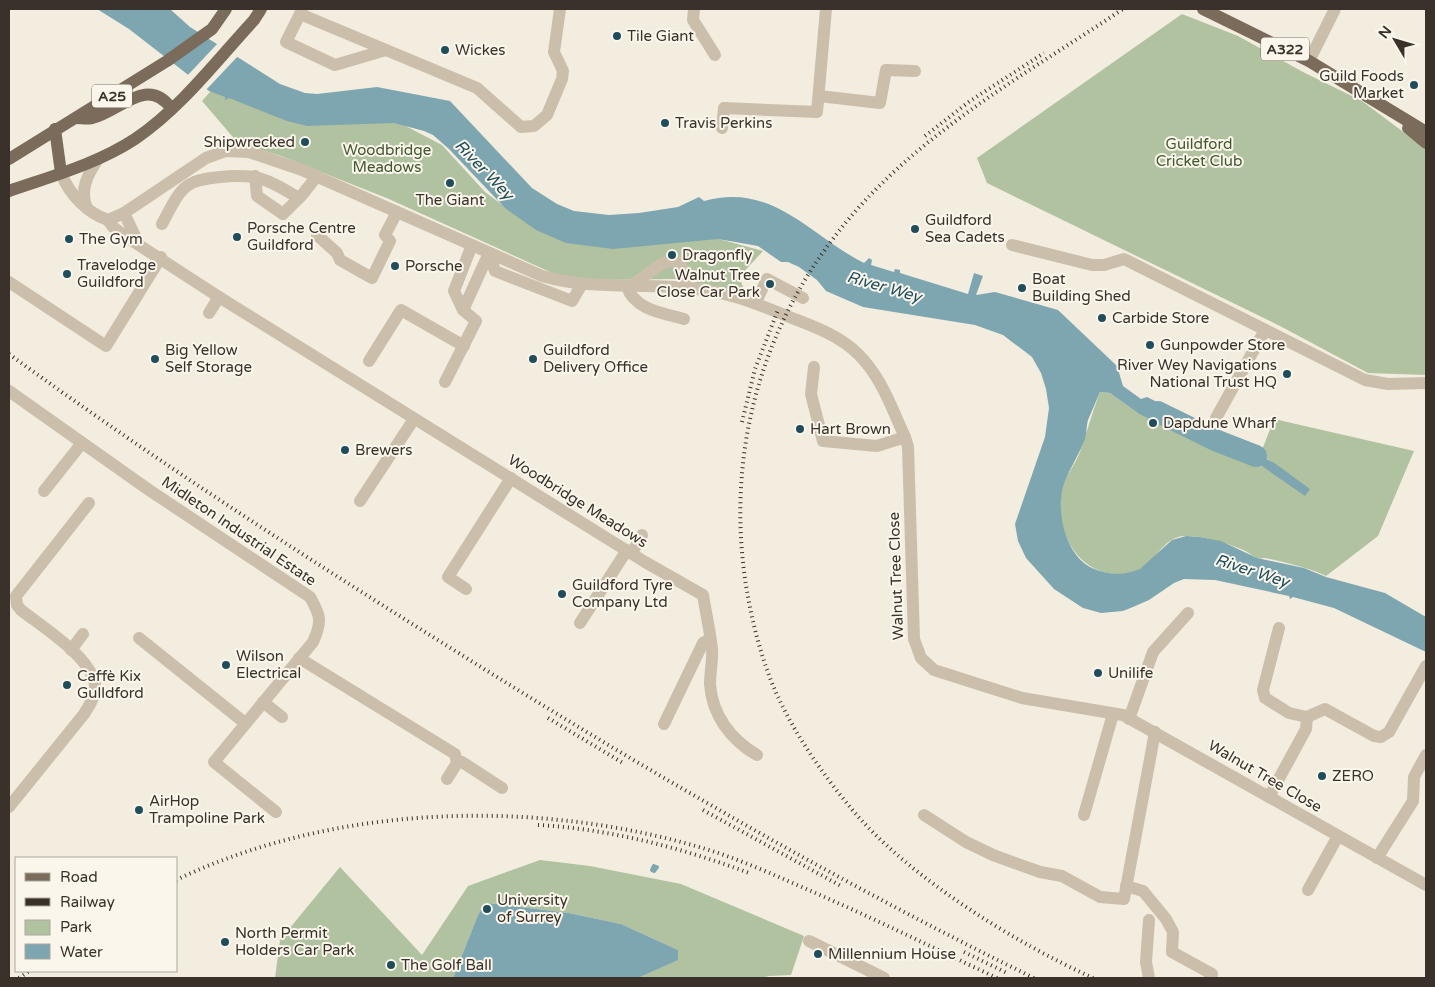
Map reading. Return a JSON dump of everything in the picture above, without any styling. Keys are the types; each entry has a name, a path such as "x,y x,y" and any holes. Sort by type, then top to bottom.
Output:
{"main road":[{"name":"A25","path":"216,25 226,9"},
{"name":"A25","path":"9,159 167,61 236,9"},
{"path":"9,191 98,159 136,138 171,108 196,83 254,20 261,9"},
{"name":"A322","path":"1203,9 1308,61 1365,93 1426,132"},
{"name":"A322","path":"1365,93 1426,143"},
{"name":"A25","path":"74,118 92,118 135,98 151,94 163,98 171,108"},
{"path":"55,129 61,173"}],"street":[{"path":"386,50 335,65 286,42 301,11 386,50 477,88 521,127 534,126 547,115 562,79 563,71 554,52 560,9"},
{"path":"694,9 693,20 715,55"},
{"path":"722,128 724,108 818,112 826,9"},
{"path":"1308,61 1335,9"},
{"path":"819,96 880,103 886,70 915,71"},
{"path":"108,220 124,213 206,158 225,151 249,152 317,176 542,276 566,283 686,288 731,294 756,302 767,279 803,298"},
{"path":"88,210 83,198 84,189 90,170 98,159"},
{"name":"Woodbridge Meadows","path":"61,173 70,190 88,210 108,220 113,227 219,297 645,562 703,595 710,639"},
{"path":"162,224 182,191 190,184 210,178 255,176 272,182 299,198"},
{"path":"255,176 257,196 283,214 317,176"},
{"path":"317,235 337,253 340,260 372,278 390,241 385,236 397,212"},
{"path":"124,213 140,244"},
{"path":"1012,244 1092,265 1104,265 1124,259 1365,380 1388,384 1426,383"},
{"path":"445,382 476,321 464,310 454,291 472,245"},
{"path":"490,253 496,271 572,301 582,284"},
{"path":"464,310 490,253"},
{"path":"9,282 106,346 161,257"},
{"path":"627,287 636,283 663,263 673,260 678,262 685,271 686,288"},
{"path":"627,287 634,300 640,304 654,311 684,319"},
{"path":"209,313 219,297"},
{"name":"Walnut Tree Close","path":"756,302 826,332 858,354 872,371 884,392 905,437 909,464 914,639 921,658 934,670 1022,698 1113,714 1129,719 1377,858 1425,881"},
{"path":"369,361 401,310 464,346"},
{"path":"1216,418 1266,330"},
{"path":"814,367 811,394 822,441 877,446 905,437"},
{"name":"Midleton Industrial Estate","path":"9,391 310,598 319,612 319,628 313,642 214,762 276,812"},
{"path":"360,501 414,418"},
{"path":"44,491 82,443"},
{"path":"466,589 448,577 511,478"},
{"path":"9,807 84,714 92,702 96,688 90,670 71,650 16,604 16,596 89,504"},
{"path":"580,623 642,535"},
{"path":"1129,719 1154,652 1188,613"},
{"path":"1279,628 1263,690 1265,698 1290,713 1307,717 1325,709 1374,736 1382,737 1389,732 1426,666"},
{"path":"71,650 83,634"},
{"path":"139,638 245,723"},
{"path":"664,724 703,644 710,639 712,650 710,682 715,708 724,727 734,738 757,755"},
{"path":"300,658 455,754 457,763 447,779"},
{"path":"263,702 282,717"},
{"path":"1084,815 1113,714"},
{"path":"1269,797 1306,729 1307,717"},
{"path":"924,815 981,849 1040,872 1062,876 1100,897 1124,899 1155,732"},
{"path":"1377,858 1413,801 1414,777 1426,755"},
{"path":"457,763 462,762 502,788"},
{"path":"1308,890 1338,836"},
{"path":"1126,886 1143,891 1166,919 1173,932 1172,952 1212,974 1210,978"},
{"path":"1149,920 1146,962 1149,978"},
{"path":"810,942 884,978"}],"green space":[{"name":"Guildford Cricket Club","path":"1182,14 1238,36 1303,72 1362,101 1426,149 1426,375 1368,373 1280,326 987,183 977,158"},
{"name":"Woodbridge Meadows","path":"217,84 352,119 398,122 442,145 485,192 525,222 719,239 763,251 739,277 745,292 675,279 598,280 561,277 389,199 281,156 238,143 202,101"},
{"path":"1100,392 1110,393 1139,414 1179,434 1181,434 1186,425 1229,442 1225,450 1253,460 1275,474 1273,462 1260,455 1274,419 1414,451 1378,536 1326,576 1288,563 1257,558 1243,550 1221,542 1186,536 1178,537 1164,546 1139,570 1131,573 1114,574 1098,570 1085,563 1075,552 1067,538 1062,523 1060,507 1063,485 1080,452"},
{"path":"540,860 590,866 681,884 804,936 791,975 761,978 638,978 677,960 678,950 621,924 569,913 488,903 483,906 478,915 453,978 275,978 280,940 340,867 422,955 468,886"}],"water":[{"name":"River Wey","path":"97,9 170,9 190,27 280,84 305,93 317,94 377,87 450,101 532,188 557,204 574,211 609,215 639,213 678,207 699,197 704,201 728,197 750,199 770,205 789,214 844,252 864,263 869,258 872,260 871,265 894,272 895,269 900,270 900,273 968,294 974,273 983,276 976,295 995,292 1058,310 1117,366 1123,386 1141,399 1147,397 1181,414 1180,419 1186,425 1182,433 1179,434 1139,414 1110,393 1100,392 1088,420 1085,439 1065,481 1061,497 1062,521 1065,533 1076,554 1083,562 1092,568 1104,572 1128,573 1140,569 1172,540 1186,536 1221,541 1257,558 1304,568 1326,577 1385,593 1426,617 1426,652 1334,608 1215,580 1184,579 1174,583 1149,600 1123,611 1101,613 1083,608 1054,589 1026,558 1018,541 1015,524 1045,437 1049,408 1041,373 1032,357 1003,335 975,325 863,307 826,291 817,280 799,267 788,262 781,262 758,246 718,239 613,249 566,243 536,230 505,208 449,149 433,135 394,123 307,126 287,121 229,98 225,100 225,97 209,91 129,29"},
{"path":"1229,442 1273,462 1310,489 1305,496 1259,464 1225,450"},
{"path":"488,903 569,913 621,924 678,950 678,960 638,978 453,978 478,915 483,906"}],"pier":[{"path":"219,42 239,55 205,91 186,77"}],"waterway":[{"name":"Dapdune Wharf","path":"1158,412 1215,440 1256,456"},
{"path":"654,866 652,870 654,871 657,867"}],"railway":[{"path":"1093,978 1030,946 966,907 935,885 878,838 828,779 792,724 765,664 750,607 742,549 741,492 747,435 760,379 781,326 808,274 843,226 872,193 904,162 939,134 974,107 1123,9"},
{"path":"925,136 970,101 1044,53"},
{"path":"742,422 755,369 778,310"},
{"path":"9,354 168,466 331,573 513,687 659,775 807,860 1034,978"},
{"path":"548,718 623,763"},
{"path":"703,810 841,886"},
{"path":"178,879 238,854 303,836 371,823 440,817 509,816 577,822 644,833 709,850 735,859 859,913 997,978"},
{"path":"538,825 565,827 646,841 749,873"},
{"path":"964,952 1007,973"},
{"path":"19,978 28,972"}],"place":[{"name":"Tile Giant","path":"617,36"},
{"name":"Wickes","path":"445,50"},
{"name":"Guild Foods Market","path":"1414,85"},
{"name":"Travis Perkins","path":"665,123"},
{"name":"Shipwrecked","path":"305,142"},
{"name":"The Giant","path":"450,183"},
{"name":"Guildford Sea Cadets","path":"915,229"},
{"name":"Porsche Centre Guildford","path":"237,237"},
{"name":"The Gym","path":"69,239"},
{"name":"Dragonfly","path":"672,255"},
{"name":"Porsche","path":"395,266"},
{"name":"Travelodge Guildford","path":"67,274"},
{"name":"Walnut Tree Close Car Park","path":"770,284"},
{"name":"Boat Building Shed","path":"1022,288"},
{"name":"Carbide Store","path":"1102,318"},
{"name":"Gunpowder Store","path":"1150,345"},
{"name":"Big Yellow Self Storage","path":"155,359"},
{"name":"Guildford Delivery Office","path":"533,359"},
{"name":"River Wey Navigations National Trust HQ","path":"1287,374"},
{"name":"Dapdune Wharf","path":"1153,423"},
{"name":"Hart Brown","path":"800,429"},
{"name":"Brewers","path":"345,450"},
{"name":"Guildford Tyre Company Ltd","path":"562,594"},
{"name":"Wilson Electrical","path":"226,665"},
{"name":"Unilife","path":"1098,673"},
{"name":"Caffè Kix Gulldford","path":"67,685"},
{"name":"ZERO","path":"1322,776"},
{"name":"AirHop Trampoline Park","path":"139,810"},
{"name":"University of Surrey","path":"487,909"},
{"name":"North Permit Holders Car Park","path":"225,942"},
{"name":"Millennium House","path":"818,954"},
{"name":"The Golf Ball","path":"391,965"}]}
